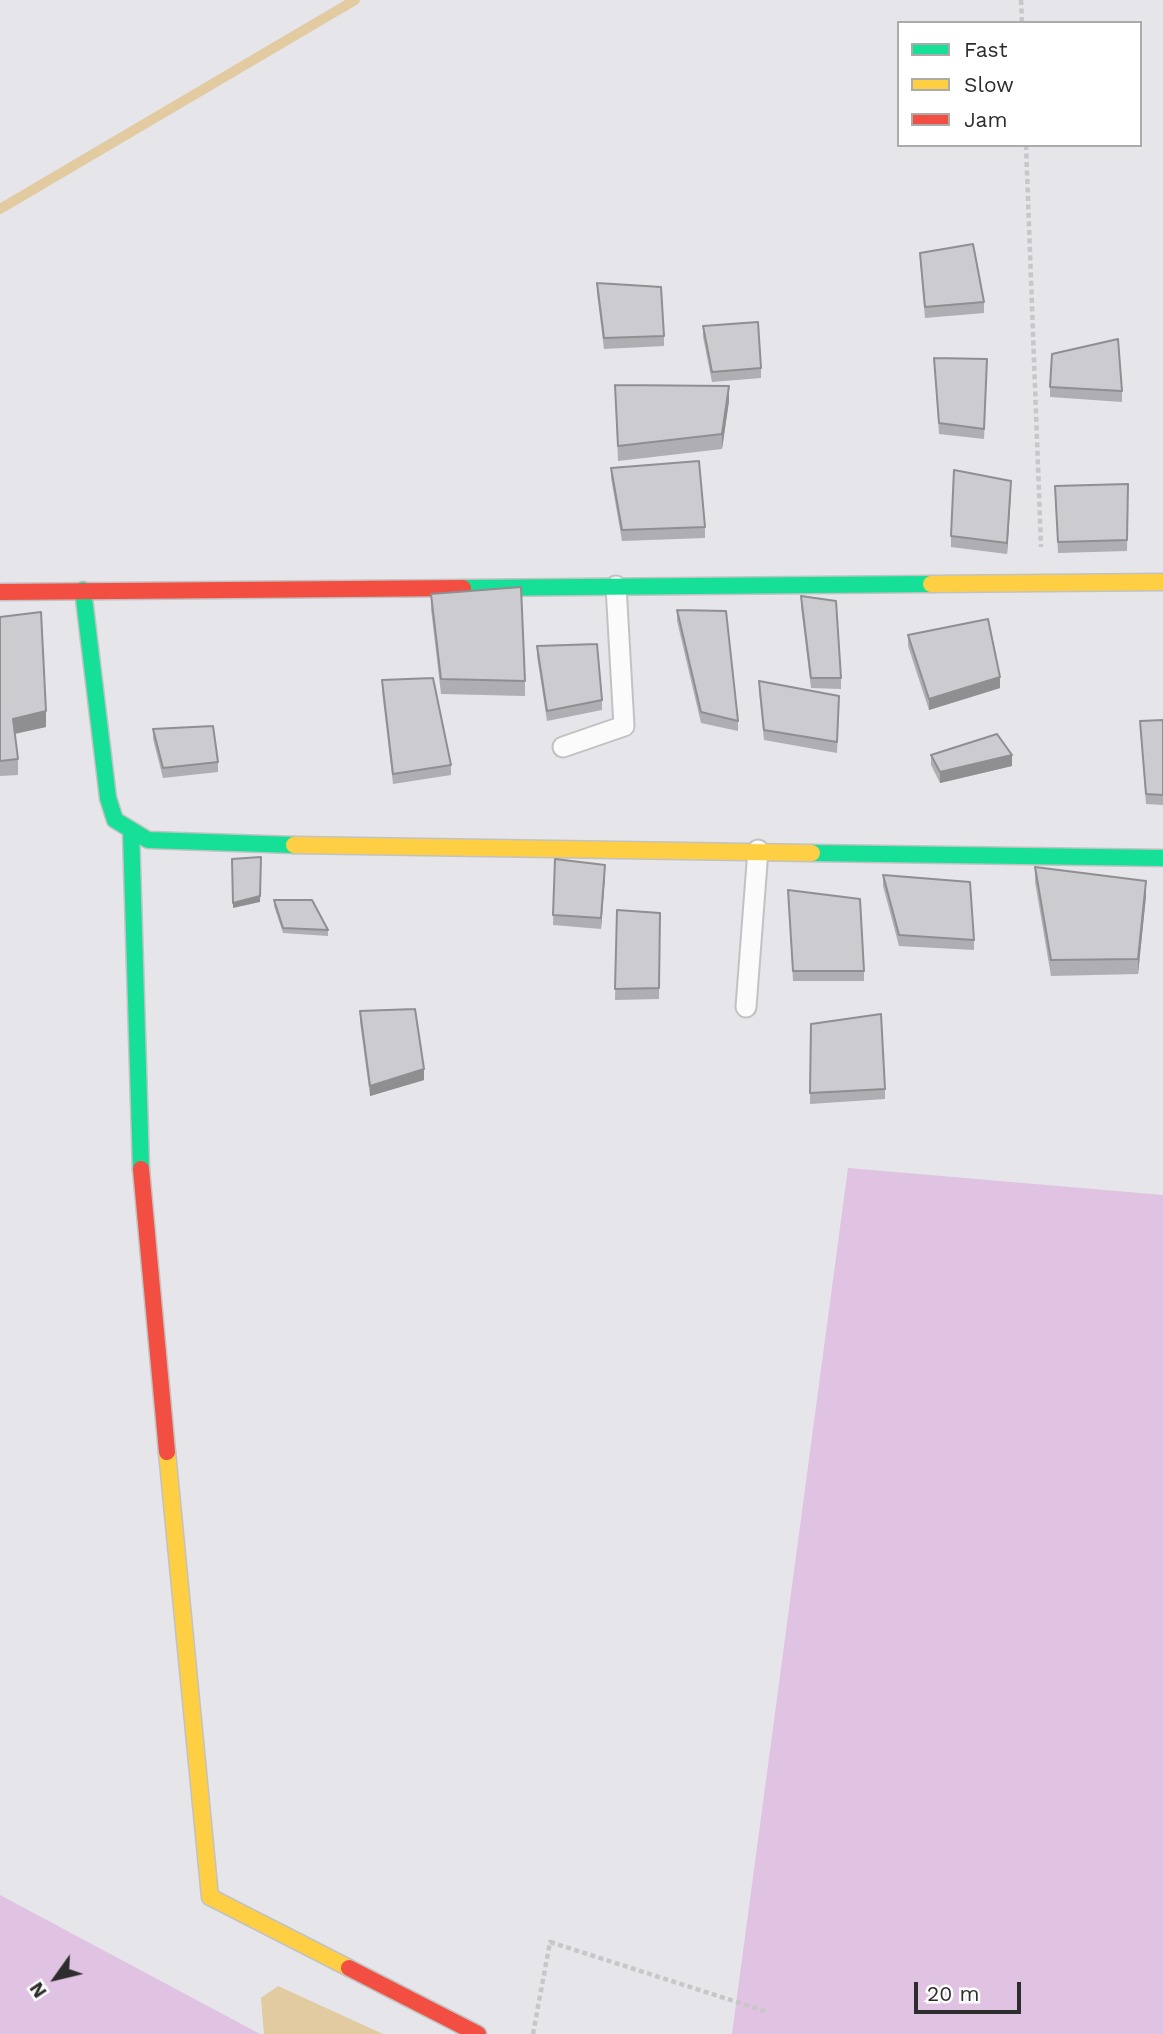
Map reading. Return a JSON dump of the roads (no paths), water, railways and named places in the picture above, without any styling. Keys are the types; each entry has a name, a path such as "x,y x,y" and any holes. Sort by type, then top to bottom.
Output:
{"street":[{"path":"0,592 1163,582"},
{"path":"83,590 108,797 116,820 148,840 175,843 1163,858"},
{"path":"131,831 142,1193 210,1897 478,2034"}],"lane":[{"path":"563,747 624,726 616,586"},
{"path":"747,1007 758,850"}],"waterway":[{"path":"0,209 355,0"}]}
